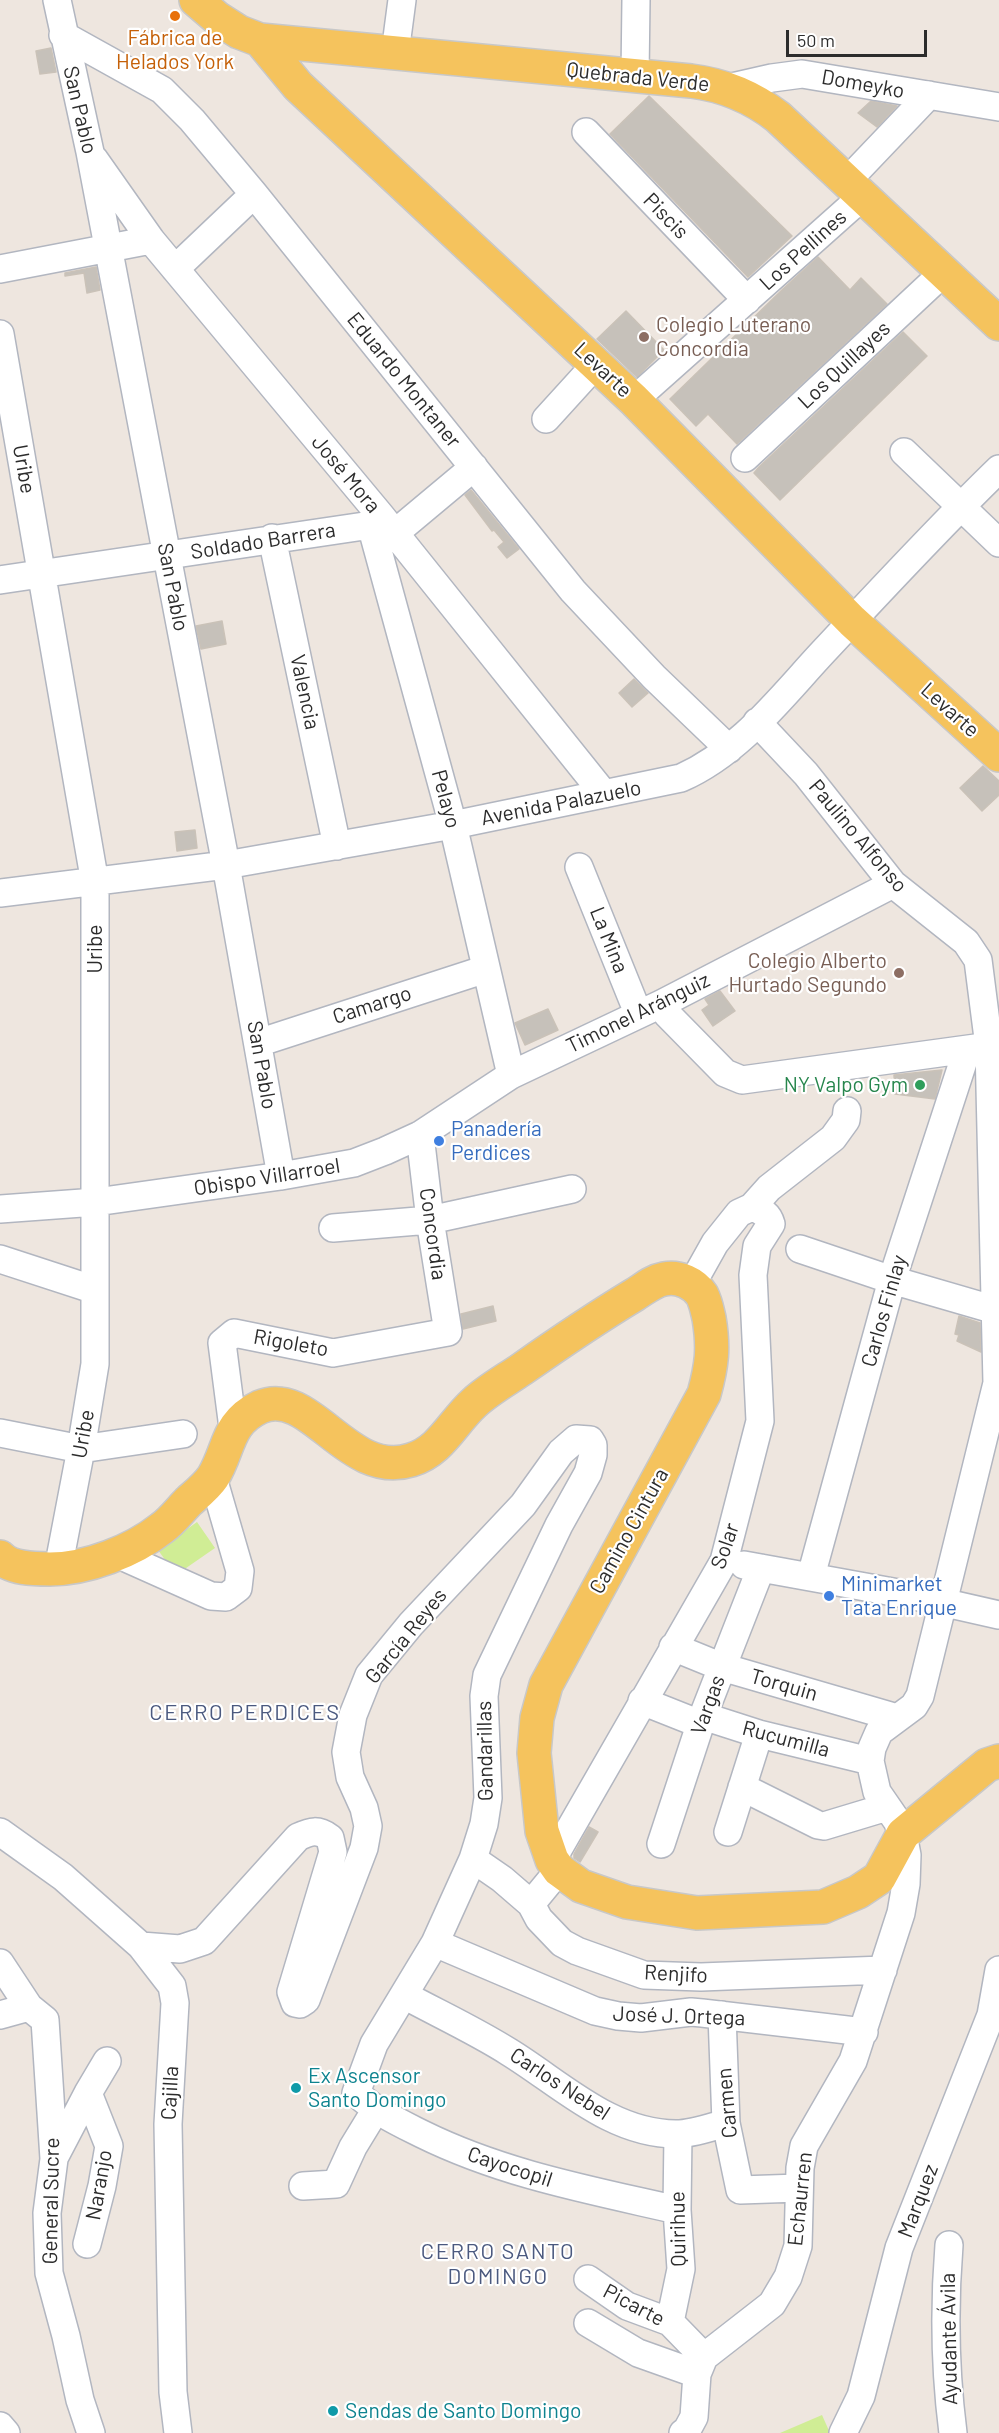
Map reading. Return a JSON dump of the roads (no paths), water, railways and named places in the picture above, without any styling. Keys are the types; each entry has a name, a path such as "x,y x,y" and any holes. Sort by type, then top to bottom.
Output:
{"main road":[{"name":"Levarte","path":"196,0 217,18 239,32 260,40 298,86 634,400 852,621 999,755"},
{"name":"Quebrada Verde","path":"260,40 710,83 728,88 766,107 999,324"},
{"path":"0,1557 6,1563 23,1567 58,1569 93,1563 117,1554 162,1529 213,1478 233,1428 246,1415 270,1404 286,1404 300,1411 362,1456 387,1463 409,1461 430,1452 439,1444 474,1402 602,1313 664,1279 683,1280 692,1284"},
{"name":"Camino Cintura","path":"555,1865 542,1831 535,1772 535,1735 540,1701 546,1685 704,1394 712,1363 712,1338 707,1306 692,1284"},
{"path":"555,1865 581,1886 627,1902 697,1913 783,1911 823,1907 858,1892 879,1878 895,1820 987,1765 999,1761"}],"street":[{"name":"San Pablo","path":"57,0 90,152 106,248 226,866 282,1176"},
{"path":"395,53 402,0"},
{"path":"635,76 636,0"},
{"name":"Eduardo Montaner","path":"63,35 162,90 192,120 573,591 654,677 729,749"},
{"name":"Domeyko","path":"728,88 802,74 999,107"},
{"name":"Los Pellines","path":"634,400 747,300 855,189 929,95"},
{"name":"Piscis","path":"586,132 747,300"},
{"name":"José Mora","path":"90,152 151,240 604,794"},
{"path":"175,269 254,194"},
{"path":"0,269 151,240"},
{"name":"Los Quillayes","path":"745,458 944,272"},
{"name":"Uribe","path":"0,334 95,883 95,1364 58,1569"},
{"path":"546,419 596,364"},
{"path":"903,452 999,543"},
{"path":"382,525 474,467"},
{"name":"Avenida Palazuelo","path":"0,893 226,866 453,825 681,778 714,761 758,722 961,506 999,469"},
{"name":"Soldado Barrera","path":"0,580 272,538 382,525"},
{"name":"Pelayo","path":"382,525 511,1075"},
{"name":"Valencia","path":"272,538 337,846"},
{"name":"Paulino Alfonso","path":"758,722 806,774 893,884 966,942 978,960 985,1047 997,1311 998,1386 920,1696 914,1706 879,1732 872,1748 870,1761 877,1792 895,1820"},
{"name":"La Mina","path":"579,867 638,1013"},
{"name":"Timonel Aránguiz","path":"511,1075 661,1004 893,884"},
{"name":"Camargo","path":"258,1043 486,969"},
{"path":"667,1014 725,1073 742,1080 985,1047"},
{"name":"Carlos Finlay","path":"810,1576 892,1280 985,1047"},
{"name":"Obispo Villarroel","path":"0,1209 96,1202 282,1176 354,1162 420,1135 511,1075"},
{"path":"692,1284 725,1228 739,1213 752,1207 769,1188 833,1138 846,1120 847,1112"},
{"name":"Concordia","path":"420,1135 430,1220 448,1332"},
{"path":"333,1228 430,1220 572,1189"},
{"name":"Solar","path":"531,1904 555,1865 642,1701 724,1561 761,1412 753,1275 757,1246 771,1224 769,1217 752,1207"},
{"path":"800,1249 892,1280 997,1311"},
{"path":"0,1259 95,1290"},
{"name":"Rigoleto","path":"233,1428 222,1343 234,1333 333,1353 448,1332"},
{"path":"0,1433 81,1449 183,1434"},
{"name":"García Reyes","path":"141,1946 180,1949 204,1941 298,1837 310,1831 322,1832 330,1838 333,1852 291,1992 296,2003 300,2004 306,2000 364,1848 368,1826 364,1808 350,1778 346,1752 353,1715 369,1675 411,1624 523,1505 561,1452 576,1439 590,1440"},
{"name":"Gandarillas","path":"303,2186 336,2184 353,2147 366,2102 374,2044 435,1942 473,1859 484,1824 488,1798 484,1696 487,1675 559,1525 588,1473 593,1455 593,1445 590,1440"},
{"path":"117,1554 211,1596 226,1597 232,1593 238,1588 240,1571 213,1478"},
{"path":"724,1561 810,1576 999,1615"},
{"name":"Vargas","path":"661,1844 702,1720 761,1568"},
{"name":"Torquin","path":"673,1647 722,1667 897,1718"},
{"name":"Rucumilla","path":"642,1701 702,1720 870,1761"},
{"path":"728,1832 759,1734"},
{"path":"742,1787 825,1826 895,1820"},
{"name":"Echaurren","path":"700,2366 772,2304 788,2277 798,2246 799,2188 804,2146 853,2061 901,1913 906,1884 907,1855 895,1820"},
{"name":"Cajilla","path":"0,1832 63,1877 141,1946 172,1986 175,2003 168,2124 174,2428"},
{"name":"Renjifo","path":"473,1859 502,1879 531,1904 539,1919 562,1943 577,1951 644,1975 701,1977 883,1970"},
{"name":"José J. Ortega","path":"435,1942 595,2011 618,2016 641,2018 691,2012 864,2032"},
{"name":"General Sucre","path":"0,1963 29,2007 45,2020 54,2159 47,2213 49,2273 80,2400 91,2433"},
{"name":"Marquez","path":"843,2433 861,2396 899,2248 991,2015 999,1970"},
{"name":"Carlos Nebel","path":"404,1995 450,2021 482,2035 541,2072 581,2102 618,2121 646,2130 678,2134 726,2123"},
{"path":"0,2015 29,2007"},
{"name":"Carmen","path":"722,2015 726,2123 740,2190 799,2188"},
{"path":"54,2159 107,2061"},
{"name":"Naranjo","path":"87,2244 102,2186 109,2146 88,2093"},
{"name":"Cayocopil","path":"366,2102 443,2144 527,2175 677,2210"},
{"name":"Quirihue","path":"670,2322 681,2269 677,2210 678,2134"},
{"name":"Ayudante Ávila","path":"949,2244 946,2316 949,2400 953,2433"},
{"name":"Picarte","path":"588,2280 627,2306 670,2322 700,2366"},
{"path":"588,2323 638,2353 700,2366 694,2417 683,2433"},
{"path":"0,2426 6,2433"}],"place":[{"name":"Fábrica de Helados York","path":"175,16"},
{"name":"Colegio Luterano Concordia","path":"644,337"},
{"name":"Colegio Alberto Hurtado Segundo","path":"899,973"},
{"name":"NY Valpo Gym","path":"920,1085"},
{"name":"Panadería Perdices","path":"439,1141"},
{"name":"Minimarket Tata Enrique","path":"829,1596"},
{"name":"Ex Ascensor Santo Domingo","path":"296,2088"},
{"name":"Sendas de Santo Domingo","path":"333,2411"}],"district":[{"name":"CERRO PERDICES","path":"245,1713"},
{"name":"CERRO SANTO DOMINGO","path":"498,2264"}]}
